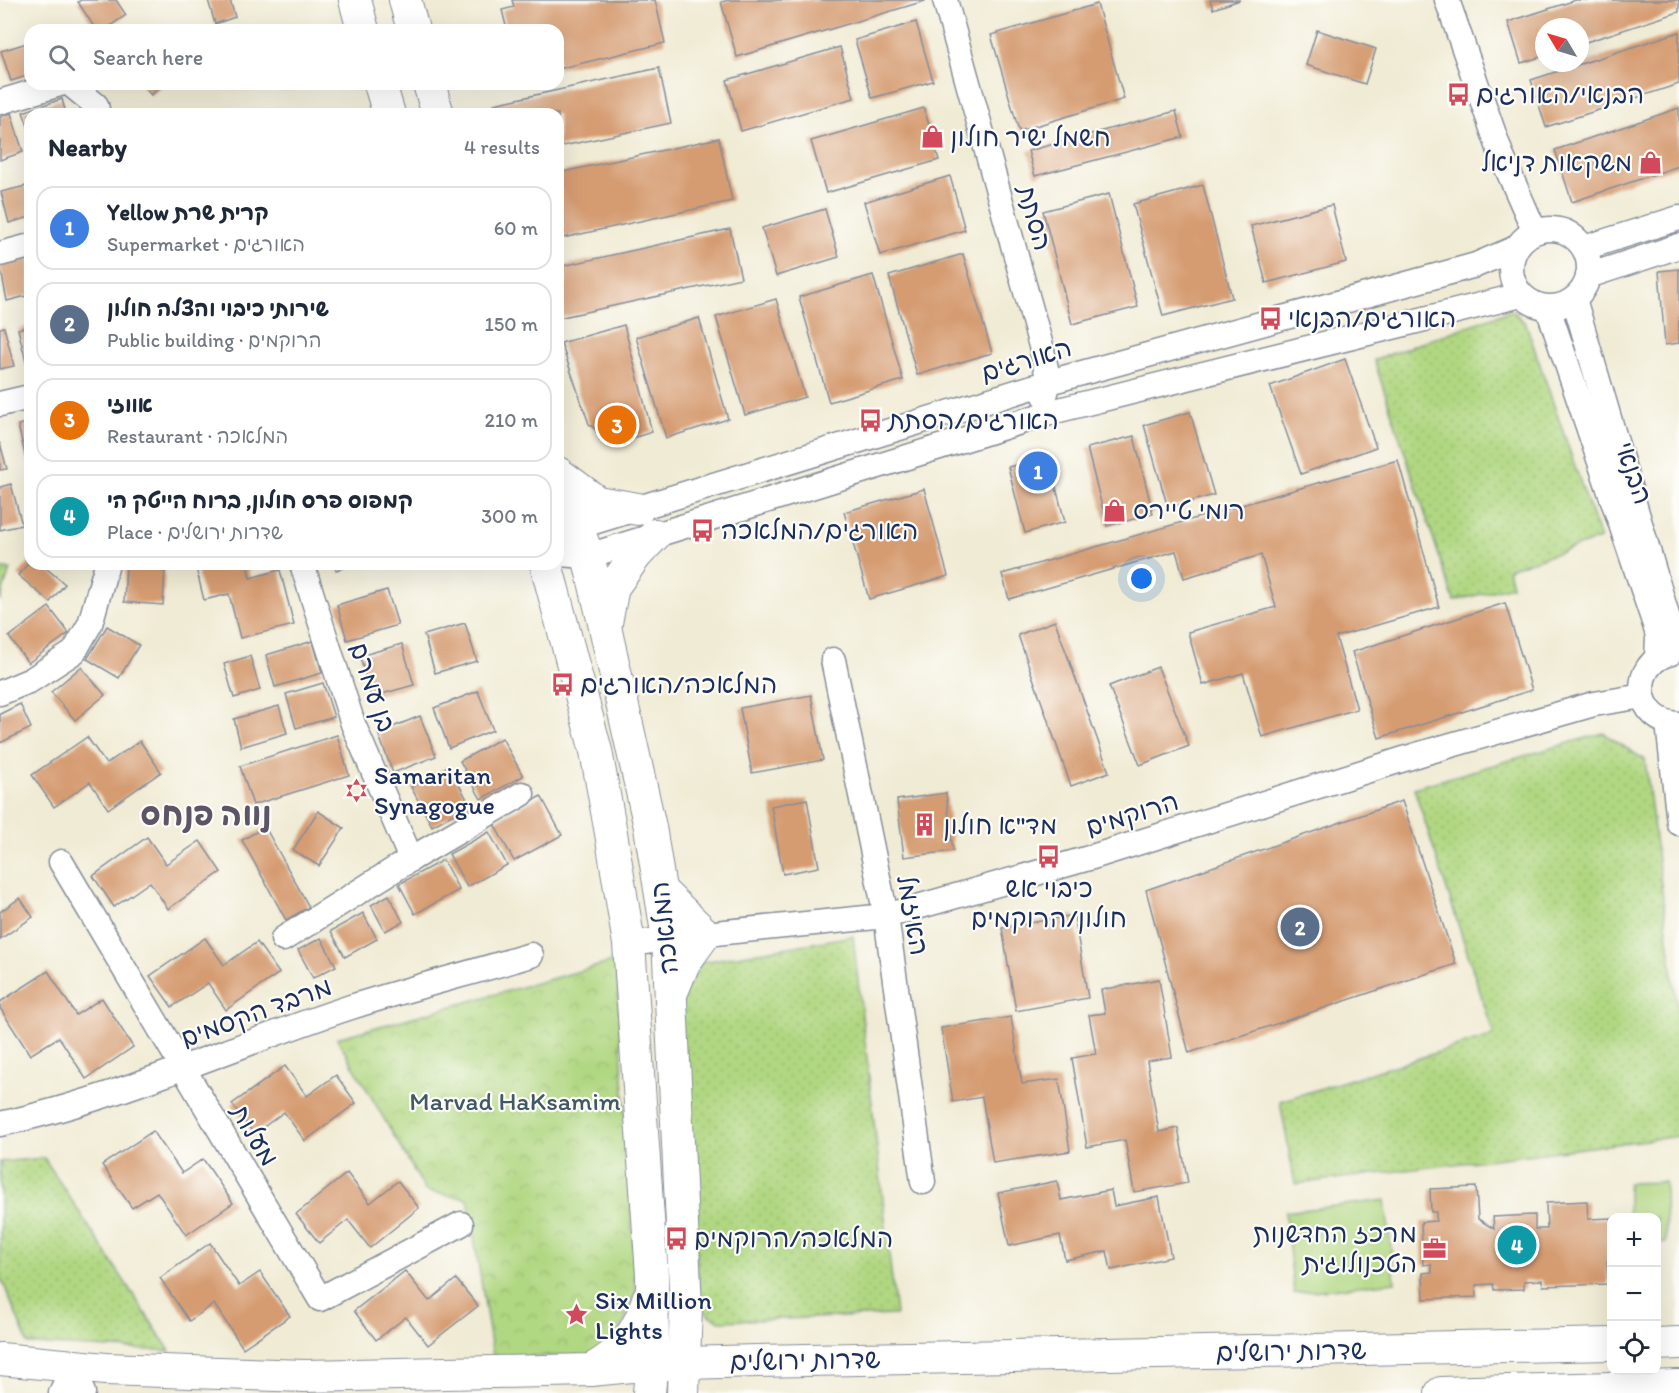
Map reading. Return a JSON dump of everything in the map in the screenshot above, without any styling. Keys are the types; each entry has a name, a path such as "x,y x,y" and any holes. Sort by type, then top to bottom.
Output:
{"main road":[{"path":"355,0 361,24"},
{"path":"405,0 411,24"},
{"path":"382,90 387,108"},
{"path":"431,90 436,108"},
{"path":"564,479 597,502 638,509"},
{"name":"המלאכה","path":"564,514 573,555 605,627 650,827 662,892 668,939 686,1306 683,1393"},
{"path":"605,627 613,587 636,555 655,535"},
{"name":"המלאכה","path":"548,570 596,751 612,833 629,944 652,1275 651,1378"},
{"path":"662,892 705,934 684,963 670,995"},
{"path":"591,1370 618,1353 635,1332 642,1319 652,1275"},
{"path":"686,1306 691,1319 701,1332 724,1351 756,1361"},
{"name":"שדרות ירושלים","path":"0,1359 72,1384 591,1370 651,1378 684,1362 1607,1344"},
{"path":"1441,1393 1679,1386"}],"street":[{"name":"הסתת","path":"945,0 1041,346 1039,385"},
{"path":"1447,0 1502,157 1535,232"},
{"path":"0,102 40,90"},
{"path":"76,90 95,108"},
{"path":"1476,265 1501,244 1511,230 1521,200"},
{"path":"1584,248 1679,218"},
{"path":"1549,229 1563,231 1575,238 1584,248 1589,262 1584,289 1562,306 1548,308 1528,302 1514,284 1511,272 1516,248 1535,232 1549,229"},
{"path":"1588,276 1679,246"},
{"path":"0,254 24,248"},
{"name":"האורגים","path":"567,534 638,509 1039,385 1476,265 1516,248"},
{"path":"573,555 655,535 1059,410 1521,295"},
{"name":"הבנאי","path":"1574,299 1669,622 1679,641"},
{"name":"הבנאי","path":"1548,308 1658,636 1668,656"},
{"path":"1024,421 1046,396 1039,385"},
{"path":"0,404 24,398"},
{"path":"0,693 31,680 74,652 90,624 105,570"},
{"name":"בן עמרם","path":"304,570 353,724 411,860"},
{"path":"1668,656 1644,675 1643,696 1652,713 1674,723 1679,823"},
{"name":"האיזמל","path":"833,660 886,916 923,1182"},
{"name":"הרוקמים","path":"629,944 886,916 1089,858 1419,754 1593,704 1643,696"},
{"path":"283,939 522,794"},
{"name":"מעלות","path":"61,862 321,1299 461,1224"},
{"name":"מרבד הקסמים","path":"0,1124 43,1114 183,1069 351,1007 531,955"}],"green space":[{"path":"1512,310 1526,324 1600,539 1508,569 1512,586 1454,601 1374,360"},
{"path":"0,569 10,569 0,601"},
{"path":"1603,733 1645,760 1679,1023 1679,1136 1295,1184 1280,1101 1494,1035 1414,788"},
{"path":"853,936 896,1315 720,1321 700,1306 678,1002 702,962"},
{"name":"Marvad HaKsamim","path":"616,961 636,1292 619,1335 593,1356 493,1356 468,1199 426,1191 337,1038"},
{"path":"44,1158 170,1351 28,1344 0,1275 0,1162"},
{"path":"1665,1182 1666,1243 1661,1244 1661,1213 1628,1213 1628,1183"},
{"path":"1385,1200 1395,1282 1294,1293 1285,1212"}],"building":[{"path":"81,0 116,0 126,15 113,24 92,24 78,2"},
{"path":"208,0 230,0 235,17 215,24"},
{"path":"512,0 655,0 665,43 564,68 564,24 506,24 502,10 514,7"},
{"path":"729,0 925,1 737,57 721,2"},
{"path":"1210,0 1240,0 1213,9"},
{"path":"1576,0 1679,0 1679,12 1589,41 1589,18 1535,18 1535,59 1521,63 1508,22"},
{"path":"1097,4 1124,99 1019,131 991,35"},
{"path":"916,22 933,81 872,98 855,40"},
{"path":"1317,30 1376,49 1365,84 1306,65"},
{"path":"1679,32 1679,84 1546,127 1531,80 1556,72 1589,72 1589,61"},
{"path":"24,44 24,77 11,81 1,51"},
{"path":"840,47 854,98 741,131 727,80"},
{"path":"659,68 671,123 564,146 564,108 495,108 494,104"},
{"path":"146,90 157,90 151,95"},
{"path":"62,99 64,108 35,108"},
{"path":"924,108 939,160 826,193 811,141"},
{"path":"1679,108 1679,166 1572,202 1555,150"},
{"path":"1176,111 1183,137 1035,176 1028,151"},
{"path":"11,113 23,152 0,160 0,117"},
{"path":"719,138 732,201 564,238 564,172"},
{"path":"950,176 965,230 880,255 864,202"},
{"path":"1203,185 1232,298 1163,316 1133,204"},
{"path":"24,186 24,219 9,223 1,192"},
{"path":"1109,194 1138,307 1072,324 1043,211"},
{"path":"1332,205 1346,262 1266,283 1251,226"},
{"path":"825,209 839,257 776,276 762,228"},
{"path":"730,229 741,278 564,317 564,266"},
{"path":"963,254 992,353 917,375 889,276"},
{"path":"24,259 24,297 7,301 0,265"},
{"path":"1679,269 1679,343 1665,345 1659,271"},
{"path":"873,275 903,380 829,402 799,297"},
{"path":"776,299 805,397 745,415 716,317"},
{"path":"699,318 728,419 666,438 636,337"},
{"path":"624,325 652,432 614,444 589,424 564,352 564,342"},
{"path":"4,327 14,366 0,369 0,328"},
{"path":"24,328 24,354 18,329"},
{"path":"1345,359 1376,447 1301,474 1270,386"},
{"path":"1190,412 1214,495 1168,508 1144,425"},
{"path":"24,424 24,450 18,425"},
{"path":"1134,436 1153,514 1107,526 1087,448"},
{"path":"0,443 7,469 0,470"},
{"path":"1048,457 1065,522 1025,533 1008,467"},
{"path":"1398,460 1439,607 1336,637 1357,709 1262,737 1243,673 1203,685 1188,632 1276,607 1261,555 1184,578 1176,551 1009,599 1002,574"},
{"path":"11,484 22,525 0,530 0,487"},
{"path":"924,489 948,576 869,599 844,512"},
{"path":"24,568 24,570 48,570 65,584 50,602 18,575"},
{"path":"126,570 165,570 163,605 124,602"},
{"path":"196,570 248,570 250,578 280,570 294,625 240,638 229,594 204,600"},
{"path":"387,590 398,625 347,640 337,605"},
{"path":"1505,603 1532,690 1379,738 1352,652"},
{"path":"49,607 69,633 28,663 9,637"},
{"path":"1055,621 1109,772 1071,786 1018,635"},
{"path":"465,623 477,661 435,673 424,635"},
{"path":"107,626 139,645 119,678 87,659"},
{"path":"313,641 322,673 275,687 266,655"},
{"path":"402,644 414,685 371,697 360,656"},
{"path":"250,656 260,690 234,698 224,664"},
{"path":"81,667 105,695 75,720 51,692"},
{"path":"1158,667 1189,746 1140,765 1109,686"},
{"path":"323,683 334,717 296,728 286,694"},
{"path":"478,691 493,730 449,748 434,708"},
{"path":"811,695 823,760 752,773 740,708"},
{"path":"20,704 31,728 0,743 0,714"},
{"path":"279,706 287,733 241,747 234,719"},
{"path":"420,716 436,756 393,773 378,733"},
{"path":"337,735 349,775 253,805 240,766"},
{"path":"87,737 106,764 140,741 161,772 108,809 90,782 54,807 32,775"},
{"path":"502,738 523,776 481,799 460,761"},
{"path":"449,766 470,805 432,826 411,787"},
{"name":"מד\"א חולון","path":"946,793 953,851 904,857 897,800"},
{"path":"541,796 562,835 514,861 493,822"},
{"path":"807,799 819,867 783,874 771,806"},
{"path":"1402,801 1456,964 1189,1053 1146,890"},
{"path":"318,811 344,828 319,866 293,850"},
{"path":"265,827 309,907 286,920 242,840"},
{"path":"489,832 507,865 467,887 449,854"},
{"path":"147,837 166,864 200,841 221,872 168,909 150,882 114,907 93,876"},
{"path":"443,860 459,890 415,914 399,884"},
{"path":"389,895 403,922 385,931 371,905"},
{"path":"20,898 33,917 0,939 0,912"},
{"path":"363,913 377,939 345,957 331,931"},
{"path":"1074,915 1088,998 1016,1011 1002,928"},
{"path":"205,938 224,965 257,942 279,973 226,1010 208,983 172,1007 150,976"},
{"path":"321,938 336,966 313,978 298,950"},
{"path":"48,971 76,1015 102,998 133,1047 86,1079 59,1037 30,1055 0,1008 0,1002"},
{"path":"1159,979 1172,1057 1147,1061 1159,1132 1178,1128 1188,1183 1134,1192 1125,1140 1087,1147 1072,1058 1096,1054 1089,1015 1105,1013 1101,990"},
{"path":"1011,1017 1022,1084 1059,1079 1070,1151 993,1163 982,1097 953,1102 941,1028"},
{"path":"285,1066 307,1096 336,1075 356,1103 305,1141 284,1112 254,1134 232,1104"},
{"path":"153,1131 182,1173 203,1159 233,1203 186,1235 157,1192 132,1208 102,1165"},
{"path":"347,1173 370,1203 398,1181 419,1208 370,1248 348,1220 319,1243 296,1214"},
{"path":"1057,1181 1061,1200 1111,1190 1114,1206 1159,1197 1171,1257 1111,1270 1107,1251 1065,1260 1060,1235 1009,1246 998,1193"},
{"path":"1476,1187 1478,1219 1494,1229 1493,1217 1535,1215 1535,1229 1547,1229 1546,1203 1587,1201 1588,1219 1607,1218 1607,1284 1543,1286 1542,1280 1524,1281 1524,1289 1494,1290 1493,1284 1476,1285 1477,1297 1424,1299 1423,1273 1432,1272 1431,1264 1423,1265 1421,1222 1436,1221 1436,1212 1431,1212 1430,1189"},
{"path":"210,1243 239,1286 260,1272 290,1316 243,1348 214,1304 189,1321 160,1278"},
{"path":"405,1271 429,1301 456,1279 478,1306 428,1345 406,1317 376,1340 354,1311"}],"place":[{"name":"הבנאי/האורגים","path":"1458,94"},
{"name":"חשמל ישיר חולון","path":"932,137"},
{"name":"משקאות דניאל","path":"1650,162"},
{"name":"האורגים/הבנאי","path":"1270,318"},
{"name":"האורגים/הסתת","path":"870,420"},
{"name":"אווזי","path":"617,425"},
{"name":"Yellow קרית שרת","path":"1038,471"},
{"name":"רומי טיירס","path":"1115,510"},
{"name":"האורגים/המלאכה","path":"703,530"},
{"name":"המלאכה/האורגים","path":"562,684"},
{"name":"Samaritan Synagogue","path":"356,790"},
{"name":"מד\"א חולון","path":"925,825"},
{"name":"כיבוי אש חולון/הרוקמים","path":"1049,857"},
{"name":"שירותי כיבוי והצלה חולון","path":"1300,927"},
{"name":"המלאכה/הרוקמים","path":"676,1238"},
{"name":"קמפוס פרס חולון, ברוח הייטק הי","path":"1517,1245"},
{"name":"מרכז החדשנות הטכנולוגית","path":"1435,1248"},
{"name":"Six Million Lights","path":"577,1315"}],"district":[{"name":"נווה פנחס","path":"206,814"}]}
